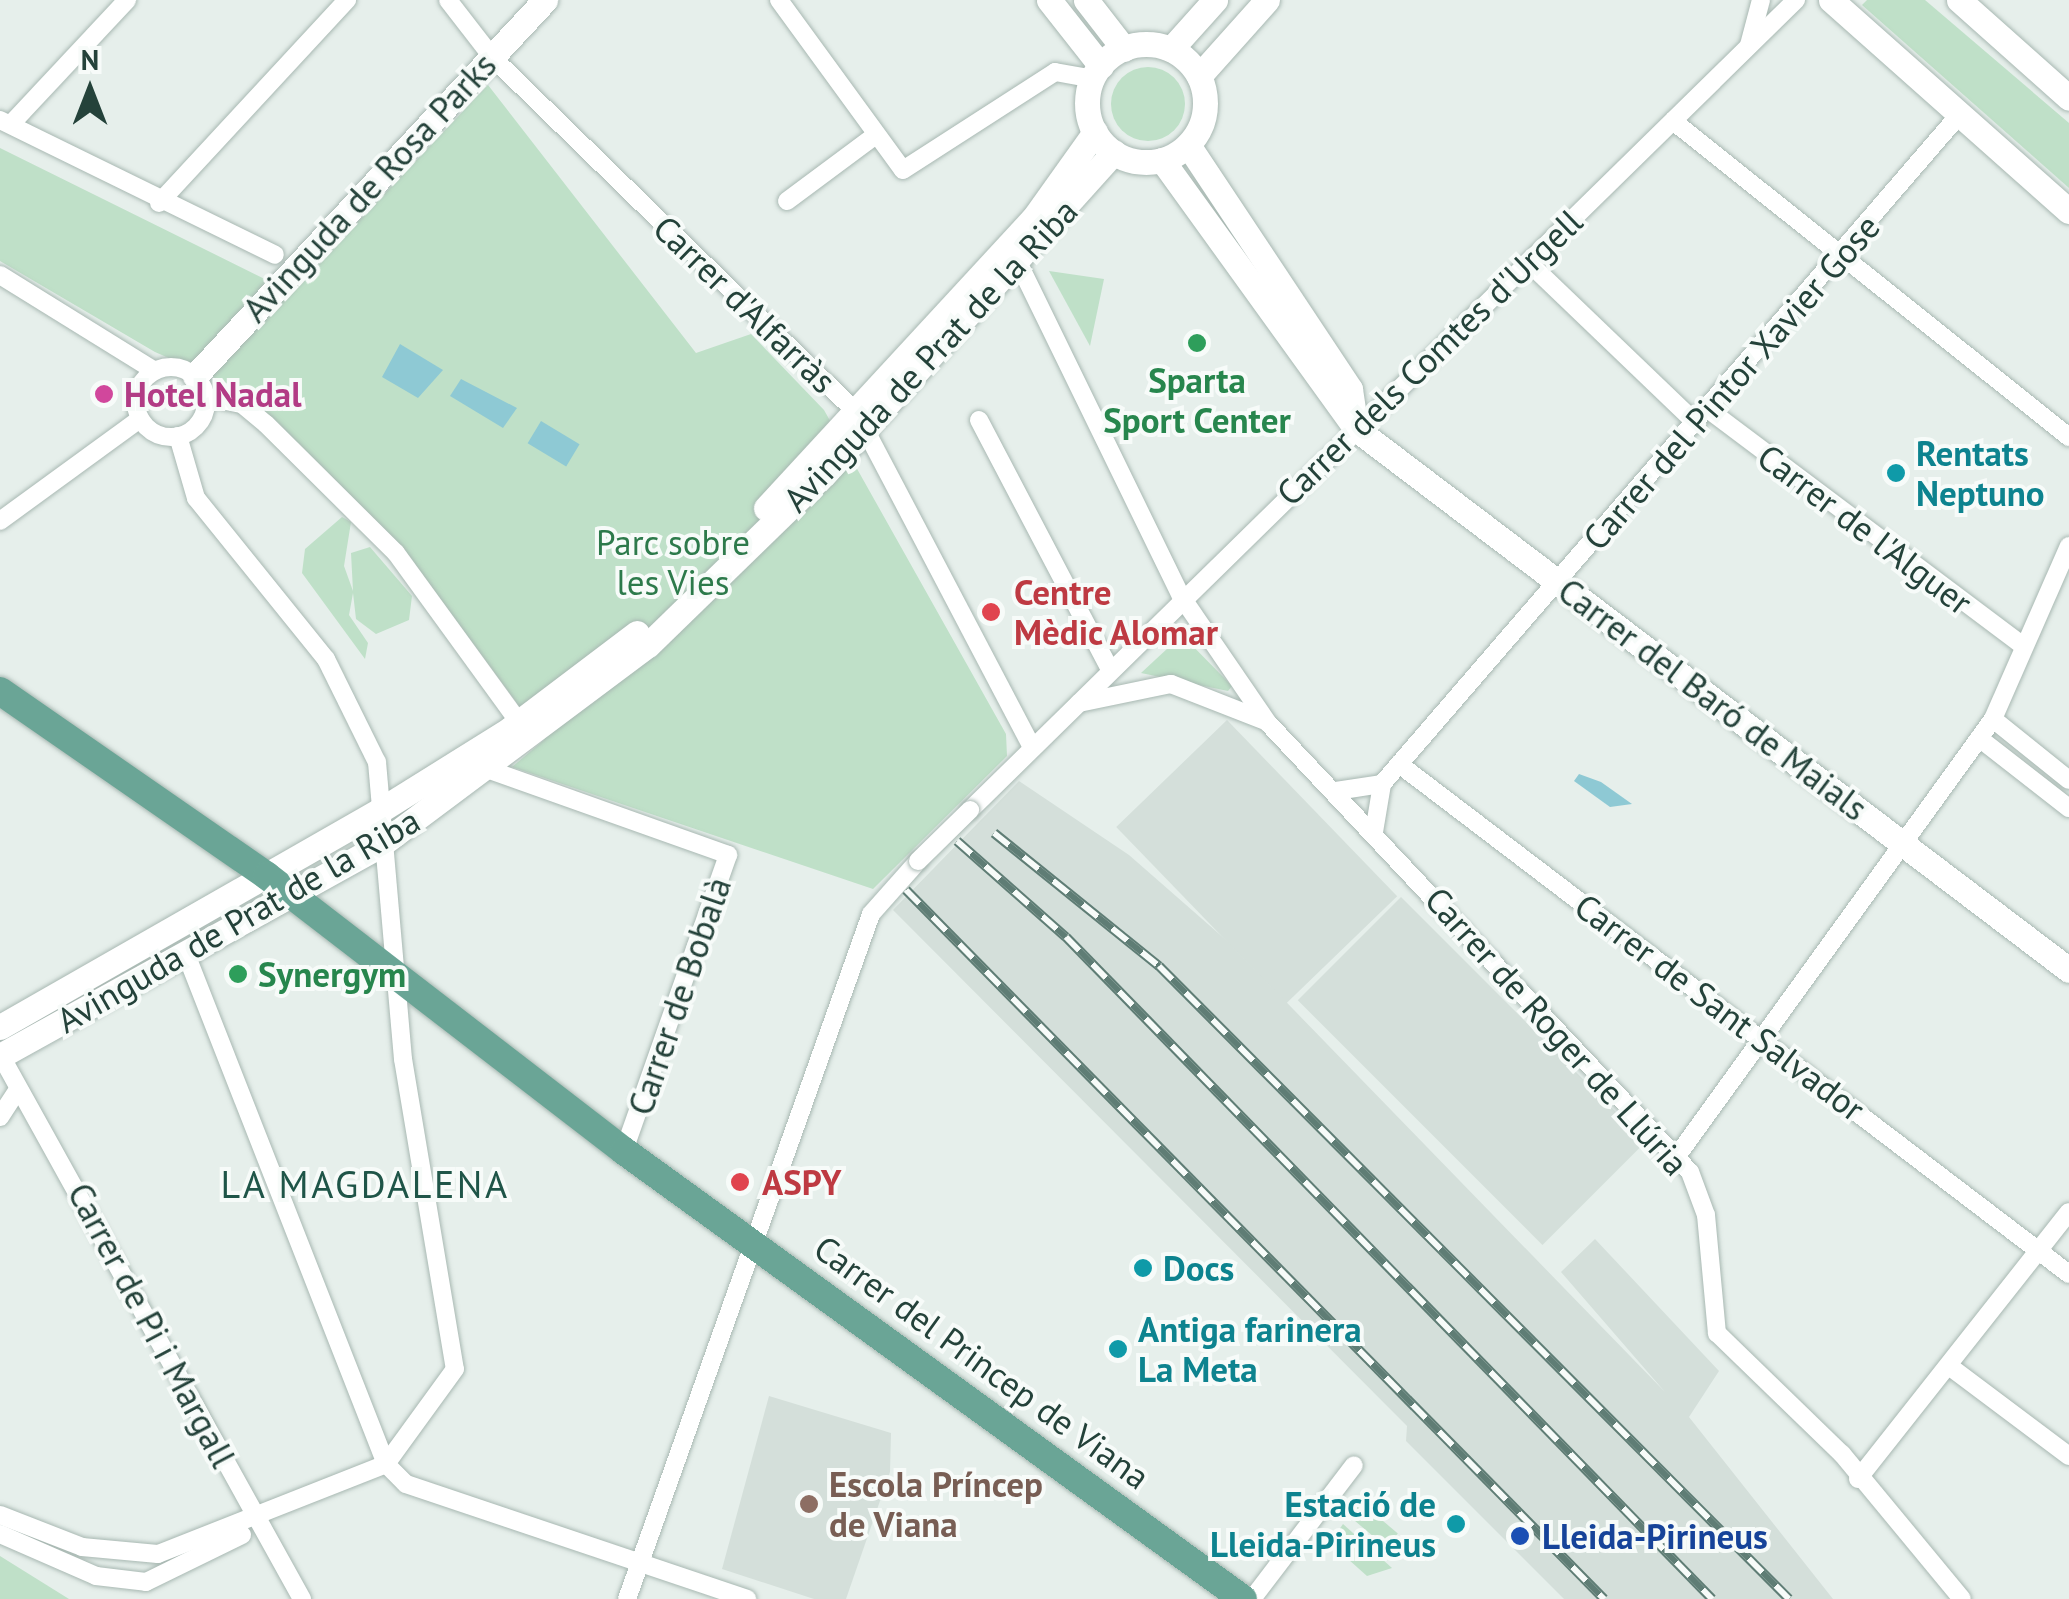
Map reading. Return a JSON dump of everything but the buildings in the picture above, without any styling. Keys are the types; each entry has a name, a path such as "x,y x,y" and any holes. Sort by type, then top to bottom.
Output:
{"main road":[{"name":"Avinguda de Rosa Parks","path":"200,386 545,0"},
{"path":"1049,0 1097,73 1095,132 1114,152 1162,160 1188,145 1205,112 1199,76 1171,49 1124,49 1097,73"},
{"path":"1086,0 1124,49"},
{"path":"1171,49 1215,0"},
{"path":"1199,76 1267,0"},
{"path":"1831,0 2069,211"},
{"path":"1959,0 2069,98"},
{"name":"Avinguda de Prat de la Riba","path":"0,1055 379,846 487,769 659,635 860,421 1034,219 1095,132"},
{"path":"1188,145 1350,389 1356,429"},
{"name":"Avinguda de Prat de la Riba","path":"0,1027 379,811 519,722 653,620 1018,262 1114,152"},
{"name":"Carrer del Baró de Maials","path":"1162,160 1332,407 1356,429 2069,970"},
{"path":"0,692 267,876"},
{"name":"Carrer del Princep de Viana","path":"267,876 624,1151 755,1241 1244,1599"}],"street":[{"path":"127,0 6,122 159,203 275,255"},
{"path":"159,203 347,0"},
{"name":"Carrer d'Alfarràs","path":"448,0 492,56 860,421 1031,746"},
{"path":"780,0 903,170 1054,72 1097,73"},
{"path":"1749,45 1761,0"},
{"name":"Carrer dels Comtes d'Urgell","path":"627,1599 871,914 918,861 1181,596 1796,0"},
{"name":"Carrer del Pintor Xavier Gose","path":"1382,784 1703,417 1960,114"},
{"path":"1673,120 1844,252 2069,438"},
{"path":"787,202 876,135"},
{"name":"Carrer de Roger de Llúria","path":"1018,262 1181,596 1268,723 1677,1156 1706,1215 1714,1328 1858,1478 1962,1599"},
{"name":"Carrer de l'Alguer","path":"1528,263 1703,417 2023,646"},
{"path":"0,275 155,371 242,404 266,424 396,554 519,722"},
{"path":"155,371 139,386 140,419 154,433 178,436 202,419 200,386"},
{"path":"0,521 140,419"},
{"path":"979,420 1110,668"},
{"path":"157,1580 164,1565 208,1541 386,1464 456,1369 395,978 379,846 377,762 326,659 208,516 178,436"},
{"path":"1677,1156 1766,1040 1903,841 1993,720 2069,546"},
{"name":"Carrer de Roger de Llúria","path":"1074,704 1171,684 1224,698 1268,723"},
{"path":"1993,720 2069,780"},
{"path":"1979,738 2069,808"},
{"name":"Carrer de Sant Salvador","path":"1399,764 2069,1274"},
{"name":"Carrer de Bobalà","path":"487,769 728,855 624,1151"},
{"path":"1336,791 1382,784 1374,832"},
{"path":"186,954 386,1464 406,1484 746,1599"},
{"name":"Carrer de Pi i Margall","path":"0,1055 302,1599"},
{"path":"0,1116 18,1089"},
{"path":"1858,1478 2069,1212"},
{"path":"1949,1366 2069,1456"},
{"path":"1252,1599 1354,1465"},
{"path":"0,1515 110,1554 157,1580 168,1599"},
{"path":"0,1534 96,1576 157,1580 258,1522"},
{"path":"0,1526 68,1553 110,1554 208,1541"}],"shaded area":[{"path":"1227,720 1397,896 1286,1003 1116,827"},
{"path":"1019,781 1129,855 1225,939 1665,1392 1561,1272 1595,1239 1719,1371 1689,1417 1833,1599 1564,1599 1406,1441 1407,1426 893,910"},
{"path":"1401,897 1646,1142 1542,1245 1298,1000"},
{"name":"Escola Príncep de Viana","path":"769,1396 891,1433 890,1472 846,1599 814,1599 722,1569"}],"green space":[{"path":"1867,0 1925,0 2069,123 2069,188 1862,5"},
{"path":"1148,67 1174,78 1185,104 1174,130 1148,141 1122,130 1111,104 1122,78"},
{"name":"Parc sobre les Vies","path":"488,85 696,353 751,334 824,410 1006,734 1007,756 873,889 512,767 544,740 421,573 351,498 240,389 155,352 0,261 0,148 291,292"},
{"path":"1049,271 1104,279 1090,346"},
{"path":"342,517 351,522 344,566 353,591 351,553 370,547 412,596 409,620 376,634 356,619 353,593 349,615 368,643 365,659 302,573 305,549"},
{"path":"1182,635 1232,686 1228,691 1141,673"},
{"path":"1358,1500 1398,1533 1386,1547 1346,1514"},
{"path":"1343,1524 1392,1568 1367,1576 1330,1543"},
{"path":"0,1556 69,1599 0,1599"}],"water":[{"path":"400,344 443,370 418,398 382,377"},
{"path":"461,379 517,408 503,428 450,396"},
{"path":"541,421 580,444 566,466 528,443"},
{"path":"1579,774 1601,782 1632,804 1610,807 1574,781"}],"railway":[{"path":"994,833 1159,966 1789,1599"},
{"path":"957,841 1066,937 1712,1599"},
{"path":"906,890 1604,1599"}],"place":[{"name":"Sparta Sport Center","path":"1197,343"},
{"name":"Hotel Nadal","path":"104,394"},
{"name":"Rentats Neptuno","path":"1896,473"},
{"name":"Centre Mèdic Alomar","path":"991,612"},
{"name":"Synergym","path":"238,974"},
{"name":"ASPY","path":"740,1182"},
{"name":"Docs","path":"1143,1268"},
{"name":"Antiga farinera La Meta","path":"1118,1349"},
{"name":"Escola Príncep de Viana","path":"809,1504"},
{"name":"Estació de Lleida-Pirineus","path":"1456,1524"},
{"name":"Lleida-Pirineus","path":"1520,1536"}],"district":[{"name":"LA MAGDALENA","path":"365,1184"}]}
